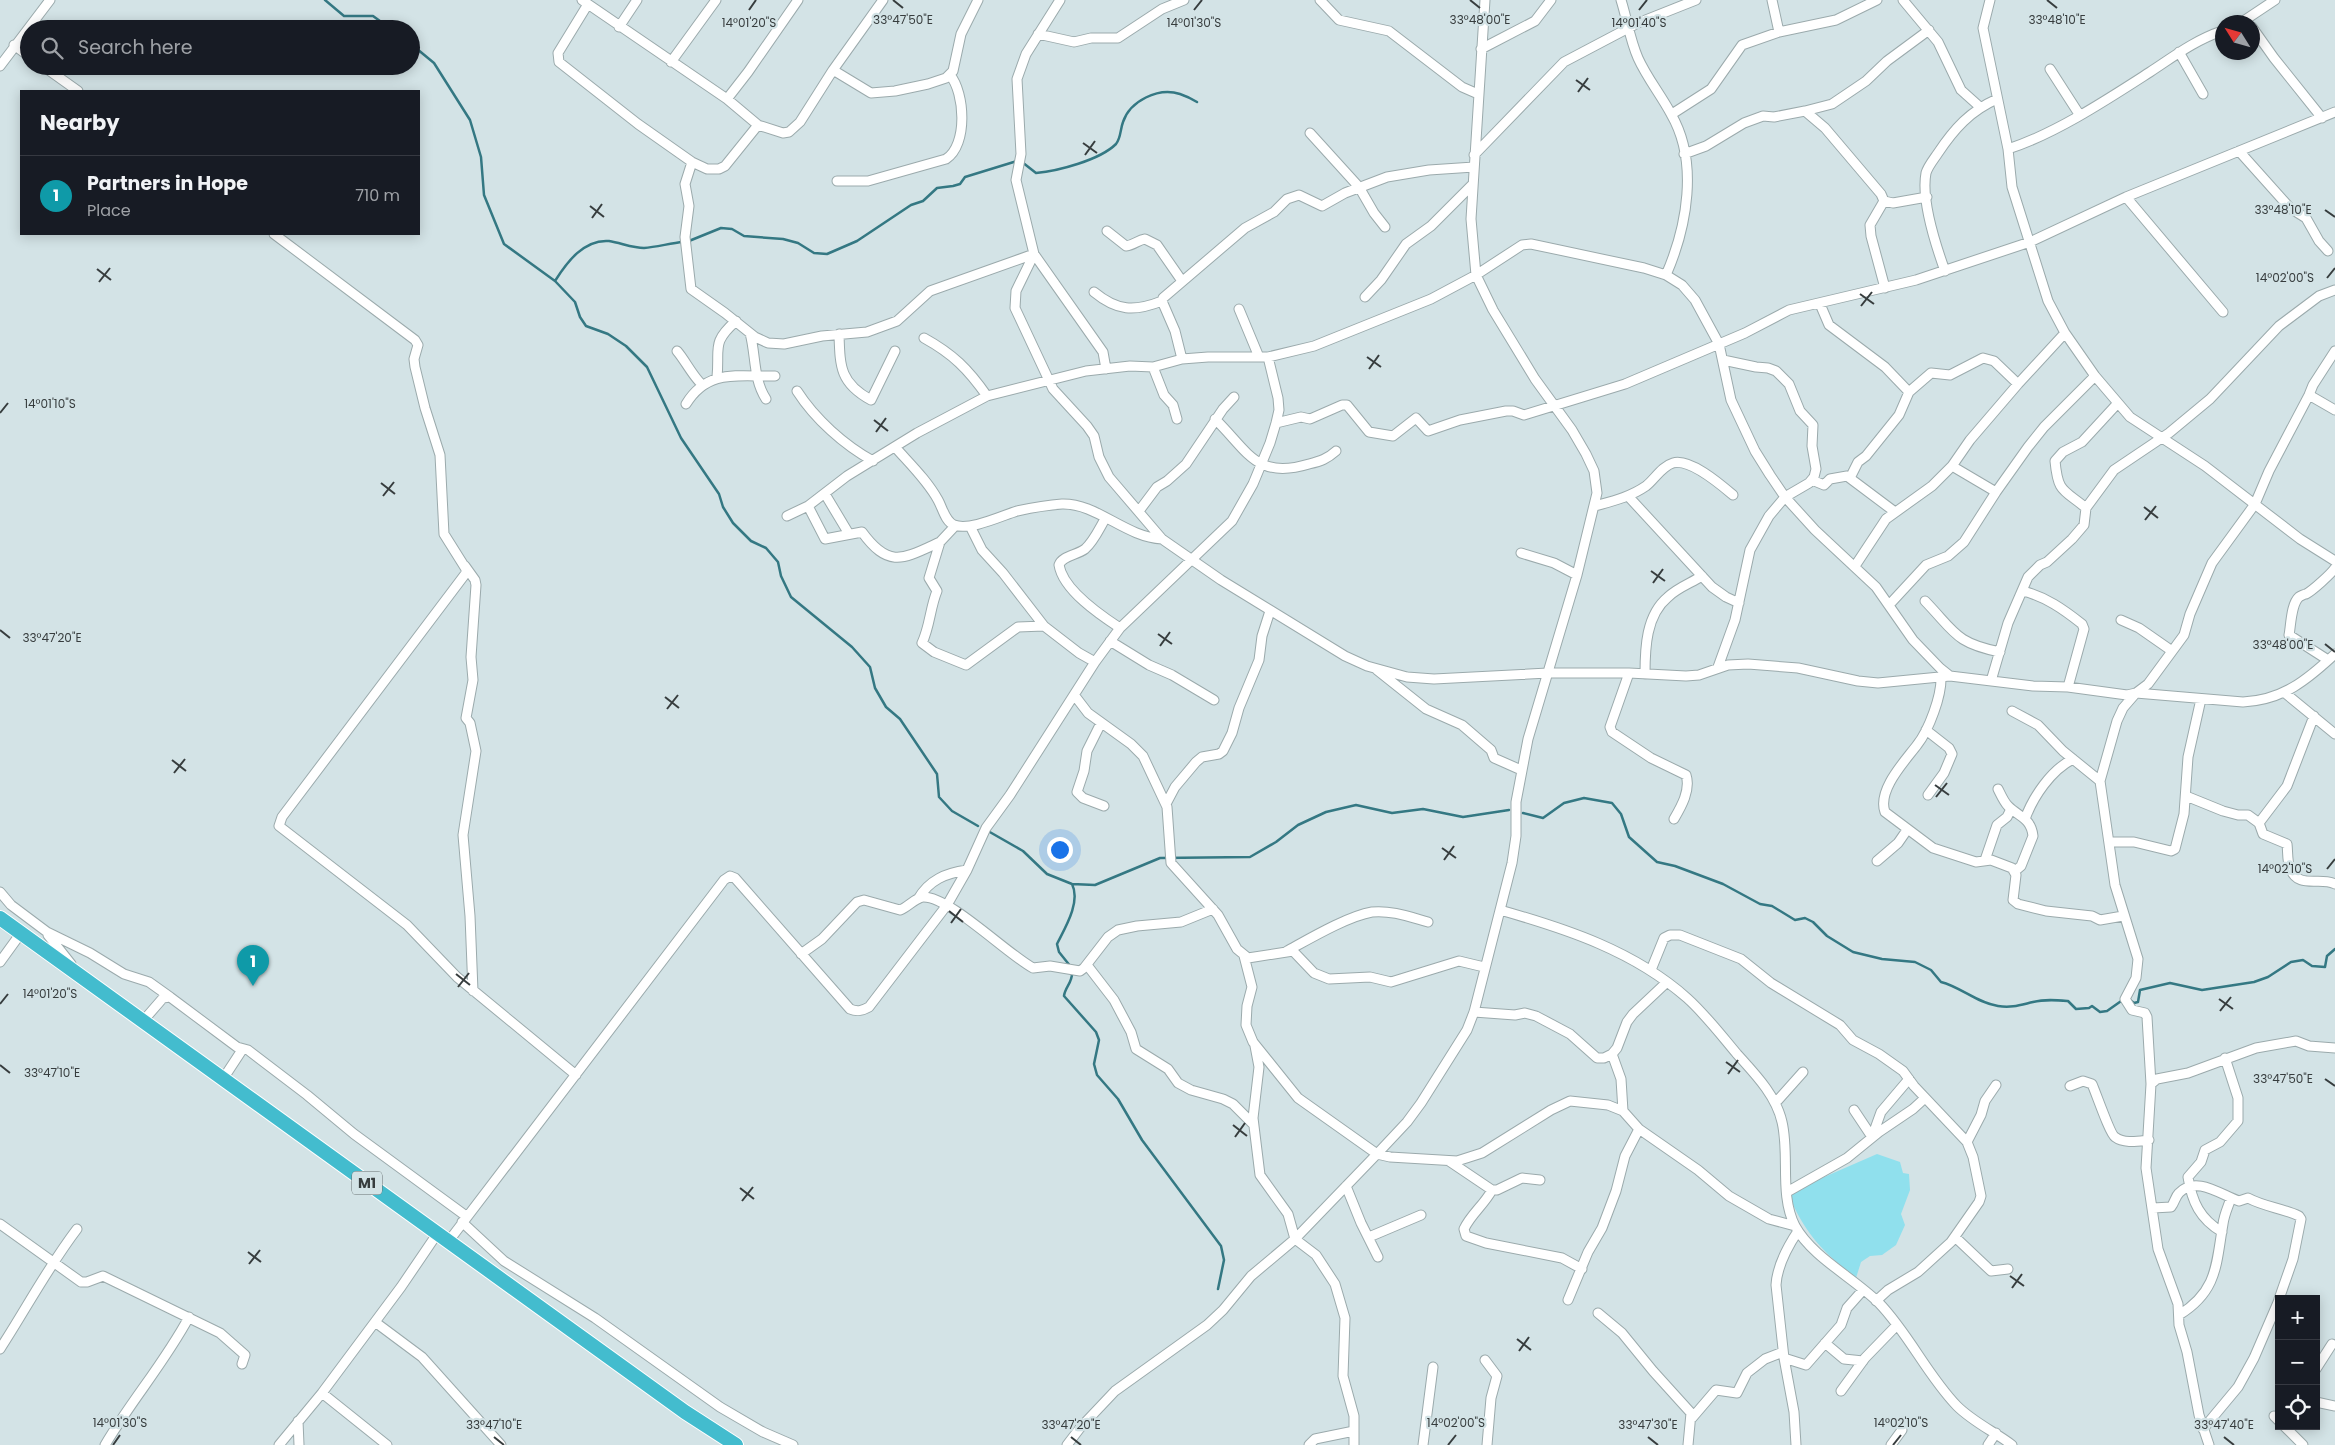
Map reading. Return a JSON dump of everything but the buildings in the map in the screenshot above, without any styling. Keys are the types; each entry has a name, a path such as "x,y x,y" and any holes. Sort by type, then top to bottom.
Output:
{"highway":[{"name":"M1","path":"0,918 685,1412 736,1445"}],"street":[{"path":"34,20 50,0"},
{"path":"619,27 637,0"},
{"path":"672,62 716,0"},
{"path":"726,99 748,72 798,0"},
{"path":"758,124 731,159 719,169 707,169 692,162 638,124 559,62 558,53 585,2 726,99 758,124 783,133 795,128 833,70 883,0"},
{"path":"833,70 871,93 895,91 928,84 950,75 955,66 961,34 978,0"},
{"path":"1060,0 1019,68 1017,89 1021,154 1016,180 1034,254 1103,352 1106,368"},
{"path":"1038,34 1074,42 1091,38 1118,38 1162,9 1184,0"},
{"path":"1320,0 1339,20 1389,31 1462,87 1478,94"},
{"path":"1067,1445 1080,1428 1115,1391 1206,1325 1259,1268 1281,1253 1377,1154 1407,1122 1421,1103 1467,1030 1474,1012 1512,863 1516,836 1516,802 1521,770 1577,575 1595,506 1597,481 1594,470 1572,430 1535,379 1493,310 1476,275 1471,219 1485,0"},
{"path":"1481,49 1535,21 1551,0"},
{"path":"1620,0 1637,56 1651,83 1672,114 1681,135 1687,172 1685,218 1678,247 1666,275"},
{"path":"1474,155 1564,62 1629,28 1696,0"},
{"path":"1772,0 1779,32"},
{"path":"1672,114 1711,89 1742,45 1779,32 1836,20 1877,0"},
{"path":"1903,0 1930,30 1943,51 1950,70 1961,90 1980,107"},
{"path":"1990,0 1983,28 2008,149 2012,187 2048,300 2065,333 2117,404 2139,425 2162,438 2255,504 2300,539 2334,558"},
{"path":"2257,15 2272,1"},
{"path":"1684,154 1706,146 1744,122 1763,116 1774,117 1805,112 1832,104 1930,30"},
{"path":"2008,149 2028,142 2124,89 2191,44 2215,34"},
{"path":"0,66 20,38"},
{"path":"2260,39 2322,118"},
{"path":"14,45 20,49"},
{"path":"2179,52 2203,94"},
{"path":"2050,68 2079,114"},
{"path":"56,75 77,90"},
{"path":"837,181 868,181 946,159 952,155 960,141 961,102 957,83 950,75"},
{"path":"1945,271 1934,240 1927,196 1926,179 1928,168 1961,122 1980,107 1997,99"},
{"path":"1805,112 1825,128 1881,194 1884,202"},
{"path":"1276,423 1302,417 1310,418 1342,405 1347,405 1368,432 1393,436 1416,418 1428,431 1460,420 1506,411 1514,411 1524,415 1626,384 1720,344 1789,310 1885,288 1945,271 2030,242 2126,197 2335,113"},
{"path":"1310,133 1359,187 1374,214 1385,227"},
{"path":"2239,151 2290,208 2306,218 2319,241 2328,252"},
{"path":"692,162 686,184 689,199 685,237 689,285 694,292 761,341 776,344 838,334 867,332 897,321 930,291 1034,254"},
{"path":"1094,292 1108,304 1142,309 1162,301 1182,281 1245,228 1274,212 1293,196 1305,198 1322,206 1359,187 1387,177 1429,170 1474,167"},
{"path":"1365,297 1381,280 1406,244 1431,226 1473,184"},
{"path":"1884,202 1893,203 1927,196"},
{"path":"2126,197 2223,312"},
{"path":"1884,202 1870,225 1871,236 1885,288"},
{"path":"1107,231 1126,246 1133,245 1138,240 1145,238 1157,245 1182,281"},
{"path":"275,235 415,340 418,345 415,367 424,408 440,456 444,534 448,544 465,565 475,580 476,585 471,657 473,680 466,718 470,723 476,751 463,835 470,916 473,991"},
{"path":"787,516 808,506 847,476 942,418 987,396 1106,368 1153,367 1182,359 1263,357 1320,344 1400,314 1476,275 1522,245 1531,244 1615,261 1666,275 1682,285 1695,300 1720,344 1731,400 1755,451 1785,497 1815,530 1876,587 1913,640 1946,676"},
{"path":"1034,254 1016,291 1014,308 1058,397 1088,426 1096,441 1099,457 1109,477 1162,539 1270,611 1345,656 1374,668 1407,677 1548,673 1629,673 1686,676 1699,675 1718,667 1748,664 1788,666 1858,681 1878,683 1946,676 2068,687 2122,695 2136,693 2201,699 2254,701 2284,693 2332,657 2289,635 2295,604 2299,596 2312,590 2331,575 2335,568"},
{"path":"1992,681 2008,623 2025,584 2034,571 2072,539 2084,525 2086,508 2114,470 2162,438 2210,399 2279,326 2319,296 2335,290"},
{"path":"1162,301 1176,331 1182,359"},
{"path":"1820,304 1829,325 1885,368 1909,392"},
{"path":"279,1445 322,1393 375,1322 442,1238 464,1219 724,880 730,876 735,878 850,1009 863,1011 909,957 947,905 967,870 986,828 1010,795 1110,641 1120,628 1190,559 1232,521 1261,466 1276,423 1279,410 1278,398 1263,357 1239,308"},
{"path":"717,378 717,344 721,336 736,321"},
{"path":"750,333 754,347 756,377 766,399"},
{"path":"1855,566 1879,528 1895,512 1932,486 1952,466 1970,440 2065,333"},
{"path":"838,334 843,373 848,383 857,392 871,400 894,351"},
{"path":"924,338 947,350 965,366 987,396"},
{"path":"677,351 692,369 697,380 704,385"},
{"path":"2209,1445 2193,1389 2187,1352 2180,1333 2178,1304 2158,1250 2146,1168 2151,1084 2147,1017 2145,1013 2132,1010 2125,999 2136,978 2138,959 2123,916 2115,885 2100,782 2122,708 2136,693 2148,684 2184,635 2193,606 2212,563 2255,504 2269,471 2309,395 2312,385 2335,351"},
{"path":"1850,478 1851,472 1858,462 1866,456 1899,415 1909,392 1931,373 1950,375 1983,358 1994,362 2018,384"},
{"path":"1718,667 1740,603 1750,550 1754,539 1769,516 1785,497 1812,480 1816,469 1812,446 1813,425 1800,411 1789,384 1776,371 1768,368 1723,360"},
{"path":"1153,367 1164,395 1173,405 1178,419"},
{"path":"686,404 691,395 704,385 726,375 775,376"},
{"path":"1889,605 1926,565 1948,556 1964,542 1996,492 2044,427 2095,376"},
{"path":"797,391 813,414 863,456 873,461"},
{"path":"2309,395 2335,410"},
{"path":"1139,511 1157,486 1167,481 1186,464 1215,419 1234,397"},
{"path":"2086,508 2065,493 2057,482 2055,461 2063,452 2082,442 2117,404"},
{"path":"1215,419 1232,436 1243,452 1261,466 1298,468 1327,460 1336,451"},
{"path":"895,447 924,480 938,500 946,517 955,526 970,526 1017,511 1062,504 1079,506 1138,536 1162,539"},
{"path":"1595,506 1628,496 1648,485 1667,466 1679,463 1708,473 1733,494"},
{"path":"1952,466 1996,492"},
{"path":"1812,480 1821,485 1830,479 1850,478 1895,512"},
{"path":"825,494 849,534"},
{"path":"1628,496 1702,576 1726,597 1740,603"},
{"path":"808,506 825,539 862,532 884,556 894,558 916,553 940,542 955,526"},
{"path":"1105,519 1088,545 1076,554 1062,560 1058,565 1064,579 1076,593 1098,614 1120,628"},
{"path":"970,526 982,550 1003,572 1044,626 1079,653 1095,662"},
{"path":"940,542 929,578 937,591 929,612 928,630 922,643 934,652 966,665 1018,627 1044,626"},
{"path":"1521,552 1554,563 1577,575"},
{"path":"465,565 466,572 282,817 279,826 407,925 473,991 576,1074"},
{"path":"1645,674 1645,651 1655,613 1668,596 1702,576"},
{"path":"2023,590 2039,595 2058,605 2082,624 2084,628 2068,687"},
{"path":"1925,602 1962,640 1976,647 2000,652"},
{"path":"1166,804 1175,787 1196,762 1202,757 1219,754 1223,751 1232,733 1239,708 1259,660 1262,636 1270,611"},
{"path":"2121,620 2139,628 2172,651"},
{"path":"1110,641 1148,664 1172,674 1214,700"},
{"path":"1374,668 1426,709 1462,725 1491,750 1494,758 1521,770"},
{"path":"1629,673 1610,728 1612,732 1651,758 1686,775 1688,782 1682,804 1674,819"},
{"path":"1946,676 1926,730 1918,744 1894,773 1883,806 1890,817 1933,848 1976,862 1991,860 2015,871"},
{"path":"2284,693 2335,734"},
{"path":"1075,696 1088,713 1131,744 1144,756 1156,786 1166,804 1171,863 1213,909 1244,956 1252,986 1247,1006 1246,1025 1253,1042 1259,1067 1254,1099 1254,1125 1260,1175 1288,1214 1295,1239 1316,1255 1335,1284 1345,1318 1343,1376 1354,1416 1354,1445"},
{"path":"2110,842 2134,842 2171,850 2175,849 2186,796 2188,757 2201,699"},
{"path":"2012,711 2038,725 2100,782"},
{"path":"2259,823 2287,786 2314,716"},
{"path":"1101,723 1087,751 1084,771 1077,792 1083,798 1104,806"},
{"path":"1926,730 1949,748 1952,754 1944,773 1928,795"},
{"path":"2026,819 2035,796 2060,767 2073,759"},
{"path":"1998,789 2006,805 2026,819 2033,836 2021,866 2015,871 2013,900 2018,904 2046,911 2092,916 2100,920 2123,916"},
{"path":"2186,796 2223,811 2238,815 2248,815 2259,823 2263,834 2287,844 2290,868 2296,876 2304,882 2326,880 2335,884"},
{"path":"1985,860 1997,825 2007,817 2012,809"},
{"path":"1877,861 1880,856 1898,843 1906,830"},
{"path":"918,899 926,886 935,880 948,874 967,870"},
{"path":"0,892 11,905 47,932 90,953 124,974 149,982 242,1050 248,1050 464,1219 504,1260 602,1323 720,1407 763,1432 794,1445"},
{"path":"801,954 822,939 857,902 864,900 900,910 918,899 926,897 947,905 1032,968 1050,966 1080,971 1087,965 1108,937 1118,930 1137,926 1181,922 1213,909"},
{"path":"0,902 11,905"},
{"path":"1500,910 1584,937 1621,953 1651,970 1700,1010 1773,1099 1782,1121 1787,1192 1786,1203 1797,1228 1816,1250 1876,1301 1897,1325 1957,1406 2012,1445"},
{"path":"1287,951 1326,930 1370,912 1400,914 1428,922"},
{"path":"47,932 61,952 85,979"},
{"path":"0,962 21,933"},
{"path":"1651,970 1664,938 1670,935 1680,935 1734,956 1771,983 1840,1025 1853,1040 1892,1063 1967,1142 1973,1157 1981,1196 1979,1202 1955,1237 1918,1272 1888,1290 1876,1301"},
{"path":"1244,956 1253,958 1293,951 1298,954 1314,973 1329,979 1370,977 1391,982 1459,961 1484,967"},
{"path":"1087,965 1114,1000 1131,1032 1136,1049 1168,1069 1178,1084 1233,1104 1254,1125"},
{"path":"1474,1012 1515,1015 1524,1013 1536,1016 1570,1034 1597,1058 1604,1058 1612,1054 1633,1014 1667,982"},
{"path":"143,1021 163,998 170,997"},
{"path":"2151,1084 2156,1079 2188,1073 2256,1048 2296,1041 2309,1046 2335,1048"},
{"path":"1253,1042 1298,1098 1377,1154 1390,1157 1449,1161 1465,1159 1482,1152 1551,1110 1570,1101 1608,1105 1623,1111 1639,1129 1755,1213 1797,1228"},
{"path":"223,1079 242,1050"},
{"path":"1612,1054 1621,1079 1623,1111"},
{"path":"2222,1232 2203,1218 2196,1208 2188,1178 2201,1162 2205,1150 2220,1142 2238,1121 2238,1098 2225,1058"},
{"path":"1773,1099 1778,1100 1802,1072"},
{"path":"1872,1137 1881,1112 1909,1079"},
{"path":"2070,1086 2083,1081 2092,1084 2110,1133 2114,1137 2128,1141 2149,1140"},
{"path":"1967,1142 1985,1101 1996,1085"},
{"path":"1787,1192 1847,1158 1872,1137 1903,1117 1925,1098"},
{"path":"1854,1110 1872,1137"},
{"path":"1568,1300 1588,1252 1602,1228 1616,1191 1625,1156 1639,1129"},
{"path":"1449,1161 1492,1190 1497,1190 1522,1178 1540,1180"},
{"path":"1346,1186 1361,1223 1378,1257"},
{"path":"2153,1208 2171,1206 2176,1195 2190,1186 2205,1186 2239,1201 2248,1198 2268,1208 2275,1207 2295,1214 2301,1219 2291,1266 2280,1295"},
{"path":"1492,1190 1483,1206 1467,1223 1464,1229 1466,1236 1486,1244 1562,1258 1582,1269"},
{"path":"2179,1315 2201,1298 2210,1286 2215,1274 2222,1232 2231,1198"},
{"path":"1369,1237 1421,1215"},
{"path":"0,1224 81,1282 87,1282 103,1276 220,1333 245,1355 242,1364"},
{"path":"1796,1445 1794,1412 1784,1355 1777,1277 1797,1228"},
{"path":"0,1349 29,1306 53,1263 77,1229"},
{"path":"1955,1237 1991,1271 2008,1269"},
{"path":"1692,1418 1713,1392 1718,1389 1736,1393 1747,1373 1765,1359 1784,1355 1806,1365 1841,1325 1852,1302 1863,1290"},
{"path":"2203,1429 2242,1380 2275,1308"},
{"path":"1598,1313 1622,1332 1653,1371 1688,1408 1692,1418 1688,1445"},
{"path":"105,1445 121,1418 179,1336 189,1317"},
{"path":"375,1322 422,1357 501,1445"},
{"path":"1841,1391 1863,1361 1897,1325"},
{"path":"1825,1343 1844,1359 1863,1361"},
{"path":"2320,1363 2332,1344"},
{"path":"1485,1360 1497,1376 1491,1398 1487,1445"},
{"path":"1423,1445 1433,1367"},
{"path":"322,1393 387,1445"},
{"path":"2320,1403 2335,1406"},
{"path":"298,1421 299,1445"},
{"path":"1891,1445 1902,1430"},
{"path":"2288,1430 2303,1445"},
{"path":"1309,1445 1315,1439 1354,1431"},
{"path":"1988,1445 1996,1433"}],"shaded area":[{"path":"1877,1154 1900,1162 1903,1173 1909,1174 1910,1190 1901,1214 1905,1225 1896,1245 1882,1255 1870,1256 1861,1262 1856,1278 1834,1260 1816,1241 1801,1220 1789,1195 1815,1181"}],"waterway":[{"path":"325,0 344,16 373,16 379,20"},
{"path":"420,51 434,63 470,120 481,157 484,195 504,244 555,281 575,302 580,317 586,326 608,334 626,346 647,367 681,438 719,494 723,507 733,523 751,541 766,548 778,562 781,576 791,597 852,647 870,667 875,688 886,707 900,719 937,774 939,797 952,811 978,826"},
{"path":"1022,162 1036,173 1067,167 1100,155 1118,142 1123,122 1132,108 1138,102 1154,94 1172,92 1197,102"},
{"path":"689,241 721,228 732,229 744,236 783,239 798,243 814,253 827,254 857,241 911,205 923,201 937,188 960,184 965,177 1017,161"},
{"path":"555,281 577,253 600,241 644,248 683,242"},
{"path":"1523,813 1543,818 1564,803 1584,798 1612,803 1621,814 1629,837 1657,862 1675,866 1723,884 1760,904 1772,906 1795,920 1805,918 1813,922 1827,936 1853,952 1882,959 1915,962 1931,970 1941,982 1990,1004 2003,1007 2042,1000 2059,1000 2068,1001 2076,1009 2092,1006 2100,1012 2107,1011 2124,999"},
{"path":"988,831 1023,851 1047,874 1072,884 1095,885 1160,858 1250,857 1276,842 1298,825 1326,812 1356,805 1392,813 1423,809 1463,817 1509,810"},
{"path":"1071,967 1059,952 1057,944 1071,915 1075,899 1072,884"},
{"path":"2130,1000 2134,1003 2138,1002 2140,990 2170,983 2202,990 2254,982 2268,977 2291,962 2303,960 2312,966 2325,967 2327,956 2335,949"},
{"path":"1072,972 1064,996 1096,1032 1099,1040 1094,1064 1097,1075 1118,1099 1142,1140 1221,1246 1224,1260 1218,1289"}],"place":[{"name":"Partners in Hope","path":"253,986"}]}
